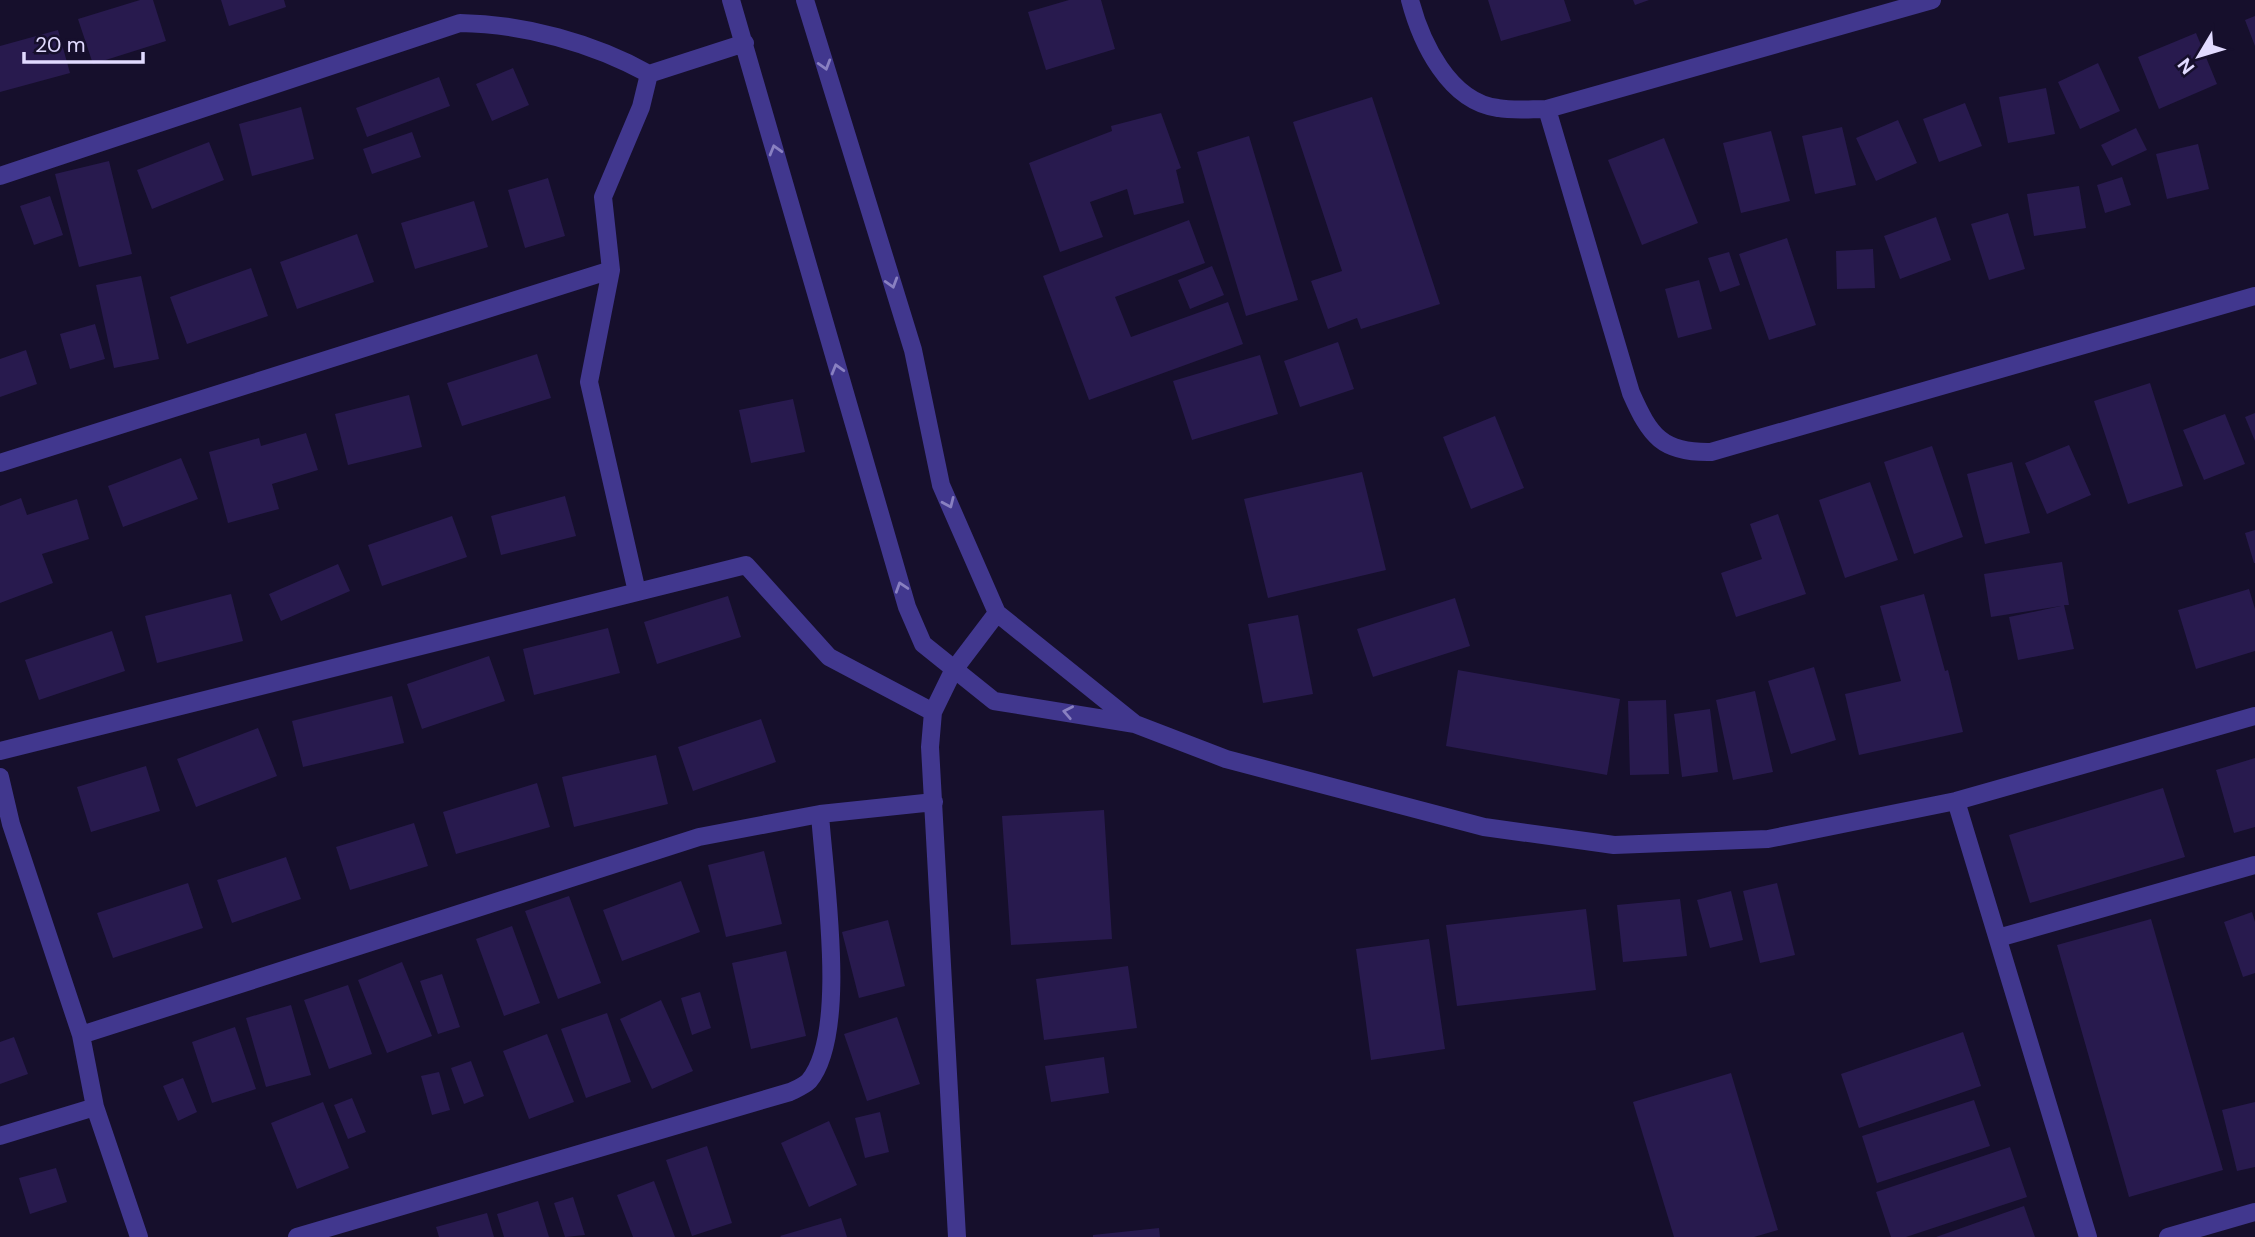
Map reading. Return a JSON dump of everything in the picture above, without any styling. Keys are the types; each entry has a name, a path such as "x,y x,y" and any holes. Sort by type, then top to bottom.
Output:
{"street":[{"path":"731,0 907,607 923,644 953,671 994,701 1135,724 1226,758 1484,827 1614,845 1768,839 1956,801 2255,716"},
{"path":"805,0 913,350 941,485 997,613 1135,724"},
{"path":"1410,0 1416,23 1445,76 1466,97 1496,108 1547,109 1932,0"},
{"path":"0,176 460,23 481,23 564,40 618,57 649,74 745,43"},
{"path":"637,592 590,382 611,270 603,197 641,107 649,74"},
{"path":"1547,109 1631,393 1643,421 1663,444 1685,452 1711,452 2255,296"},
{"path":"0,463 611,270"},
{"path":"0,751 746,565 829,657 933,712"},
{"path":"957,1237 930,747 933,712 953,671 997,613"},
{"path":"0,776 6,826 81,1035 94,1107 139,1237"},
{"path":"1956,801 2088,1237"},
{"path":"81,1035 699,837 820,814 934,802"},
{"path":"297,1237 790,1092 807,1083 817,1066 830,1027 831,976 820,814"},
{"path":"1998,938 2255,865"},
{"path":"0,1136 94,1107"},
{"path":"2168,1237 2255,1212"}],"building":[{"path":"140,0 153,0 166,41 93,64 78,19"},
{"path":"221,0 284,0 286,7 229,26"},
{"path":"1069,0 1101,0 1115,49 1046,70 1028,12"},
{"path":"1488,0 1564,0 1571,21 1501,41"},
{"path":"1633,0 1649,0 1635,5"},
{"path":"2255,16 2255,46 2245,20"},
{"path":"58,30 70,73 0,92 0,46"},
{"path":"2196,33 2217,84 2159,109 2138,57"},
{"path":"2098,63 2120,111 2080,129 2058,82"},
{"path":"513,68 529,105 492,121 476,84"},
{"path":"439,77 450,106 367,137 356,108"},
{"path":"2046,88 2055,134 2008,143 1999,97"},
{"path":"1372,97 1440,304 1361,329 1357,318 1328,329 1311,281 1342,271 1293,122"},
{"path":"1965,103 1982,146 1939,162 1923,119"},
{"path":"301,107 314,159 252,176 239,124"},
{"path":"1161,113 1181,168 1176,170 1184,203 1134,215 1127,189 1090,202 1103,237 1060,252 1029,163 1112,131 1111,126"},
{"path":"1898,120 1917,163 1876,181 1856,138"},
{"path":"1842,127 1856,185 1815,194 1802,136"},
{"path":"2136,128 2147,150 2112,166 2101,145"},
{"path":"1771,131 1790,201 1741,213 1723,143"},
{"path":"412,132 421,157 372,174 363,149"},
{"path":"1249,136 1298,300 1246,316 1197,152"},
{"path":"1664,138 1698,223 1642,245 1608,160"},
{"path":"209,142 224,180 152,209 137,170"},
{"path":"2198,144 2209,189 2167,199 2156,154"},
{"path":"109,161 132,254 79,267 55,174"},
{"path":"2122,177 2131,205 2105,213 2097,185"},
{"path":"548,178 565,236 525,248 508,190"},
{"path":"2079,186 2086,228 2034,236 2027,194"},
{"path":"50,196 63,235 34,245 20,206"},
{"path":"474,201 488,247 415,269 401,223"},
{"path":"2008,213 2025,269 1989,280 1971,224"},
{"path":"1936,217 1951,260 1900,279 1884,236"},
{"path":"1189,220 1205,263 1115,297 1131,337 1228,302 1243,344 1089,400 1043,276"},
{"path":"357,234 374,282 297,309 280,262"},
{"path":"1787,238 1816,325 1769,340 1739,254"},
{"path":"1873,249 1875,288 1837,289 1836,251"},
{"path":"1729,252 1740,285 1720,292 1708,258"},
{"path":"1212,266 1224,295 1190,309 1178,280"},
{"path":"251,268 268,316 187,344 170,297"},
{"path":"141,276 159,359 114,368 96,285"},
{"path":"1699,280 1712,329 1678,338 1665,289"},
{"path":"95,324 105,359 70,369 60,334"},
{"path":"1338,342 1354,389 1300,407 1284,361"},
{"path":"26,350 37,384 0,397 0,359"},
{"path":"537,354 551,398 462,426 447,383"},
{"path":"1260,355 1278,414 1192,440 1173,381"},
{"path":"2150,383 2183,486 2128,504 2094,401"},
{"path":"409,395 422,447 348,465 335,414"},
{"path":"793,399 805,452 751,463 739,410"},
{"path":"2255,413 2255,441 2245,417"},
{"path":"2225,414 2245,464 2204,480 2183,430"},
{"path":"1495,416 1524,488 1471,509 1443,437"},
{"path":"306,433 318,470 272,484 279,509 228,523 209,452 259,438 261,446"},
{"path":"2069,445 2091,495 2047,514 2025,463"},
{"path":"1932,446 1963,537 1914,554 1884,462"},
{"path":"181,458 198,499 123,527 108,486"},
{"path":"2012,462 2030,533 1985,544 1967,474"},
{"path":"1362,472 1386,570 1268,598 1244,499"},
{"path":"1870,482 1898,560 1845,578 1819,500"},
{"path":"565,496 576,536 501,555 491,516"},
{"path":"21,498 27,515 77,499 89,539 42,554 53,583 0,603 0,506"},
{"path":"1778,514 1806,594 1736,617 1721,573 1762,559 1750,524"},
{"path":"452,516 467,557 382,586 368,545"},
{"path":"2255,530 2255,563 2254,563 2245,533"},
{"path":"2062,562 2069,605 2064,605 2074,649 2018,660 2009,617 2061,606 1991,617 1984,574"},
{"path":"338,564 350,591 281,621 269,594"},
{"path":"2249,589 2255,609 2255,651 2196,669 2178,610"},
{"path":"231,594 243,641 157,663 145,616"},
{"path":"1924,594 1945,671 1948,670 1963,732 1859,755 1845,694 1901,681 1880,606"},
{"path":"728,596 741,637 657,664 644,622"},
{"path":"1455,598 1470,646 1373,677 1357,629"},
{"path":"1298,615 1313,694 1263,703 1248,624"},
{"path":"608,628 620,673 534,695 523,649"},
{"path":"112,631 125,671 39,700 25,660"},
{"path":"489,656 505,701 422,729 407,684"},
{"path":"1814,667 1836,740 1791,754 1768,681"},
{"path":"1458,670 1620,699 1607,775 1446,746"},
{"path":"1755,691 1773,772 1733,780 1716,700"},
{"path":"392,696 404,743 303,767 292,721"},
{"path":"1666,700 1669,774 1630,775 1628,701"},
{"path":"1710,709 1718,772 1682,777 1674,714"},
{"path":"761,719 776,762 693,791 678,747"},
{"path":"258,728 277,776 196,807 177,759"},
{"path":"656,755 668,804 574,827 562,777"},
{"path":"2255,758 2255,827 2234,833 2216,770"},
{"path":"146,766 160,811 91,832 77,787"},
{"path":"537,783 550,827 456,854 443,812"},
{"path":"2163,788 2185,857 2030,903 2009,835"},
{"path":"1104,810 1112,939 1011,945 1002,816"},
{"path":"414,823 428,866 350,890 336,847"},
{"path":"764,851 782,924 726,937 708,865"},
{"path":"286,857 301,899 232,923 217,880"},
{"path":"681,881 700,932 622,961 603,910"},
{"path":"188,883 203,928 113,958 97,913"},
{"path":"1777,883 1795,955 1760,963 1743,891"},
{"path":"1731,891 1743,940 1710,948 1697,900"},
{"path":"569,896 601,983 558,999 525,911"},
{"path":"1680,899 1687,956 1623,962 1617,905"},
{"path":"1586,909 1596,990 1457,1006 1446,925"},
{"path":"2252,912 2255,922 2255,973 2243,977 2224,922"},
{"path":"2151,919 2223,1170 2129,1197 2057,945"},
{"path":"888,920 905,986 859,998 842,932"},
{"path":"512,926 540,1003 504,1016 476,939"},
{"path":"1429,939 1445,1049 1371,1060 1356,949"},
{"path":"786,951 806,1036 751,1049 732,963"},
{"path":"402,962 432,1036 387,1053 358,980"},
{"path":"1128,966 1137,1028 1044,1040 1036,979"},
{"path":"442,974 460,1027 438,1034 420,981"},
{"path":"348,985 372,1054 329,1069 304,1000"},
{"path":"700,992 711,1028 692,1035 681,998"},
{"path":"661,1000 693,1071 652,1089 620,1019"},
{"path":"291,1005 311,1075 266,1087 246,1018"},
{"path":"607,1013 631,1082 586,1098 561,1029"},
{"path":"897,1017 920,1084 867,1101 844,1034"},
{"path":"235,1027 256,1089 212,1103 192,1042"},
{"path":"1963,1032 1981,1086 1859,1128 1841,1074"},
{"path":"547,1034 574,1102 529,1119 503,1051"},
{"path":"14,1037 28,1074 0,1084 0,1042"},
{"path":"1104,1057 1109,1093 1051,1102 1045,1066"},
{"path":"471,1061 484,1096 464,1104 451,1068"},
{"path":"439,1072 450,1110 432,1115 421,1076"},
{"path":"1731,1073 1778,1230 1754,1237 1674,1237 1633,1102"},
{"path":"183,1078 197,1112 178,1121 163,1086"},
{"path":"352,1098 366,1132 348,1139 334,1105"},
{"path":"1974,1100 1990,1146 1877,1183 1862,1136"},
{"path":"323,1102 349,1168 297,1189 271,1123"},
{"path":"2255,1102 2255,1167 2237,1171 2222,1110"},
{"path":"880,1112 889,1152 865,1158 855,1118"},
{"path":"829,1121 857,1185 809,1207 781,1143"},
{"path":"707,1146 732,1223 692,1236 666,1160"},
{"path":"2010,1147 2027,1197 1906,1237 1891,1237 1876,1192"},
{"path":"56,1168 67,1202 30,1214 19,1178"},
{"path":"654,1181 675,1237 633,1237 617,1195"},
{"path":"573,1197 585,1235 565,1237 554,1203"},
{"path":"538,1201 549,1237 504,1237 497,1214"},
{"path":"2024,1206 2035,1237 1936,1237"},
{"path":"487,1213 494,1237 439,1237 436,1227"},
{"path":"841,1218 847,1237 780,1236"},
{"path":"1159,1228 1160,1237 1093,1237 1093,1235"}]}
